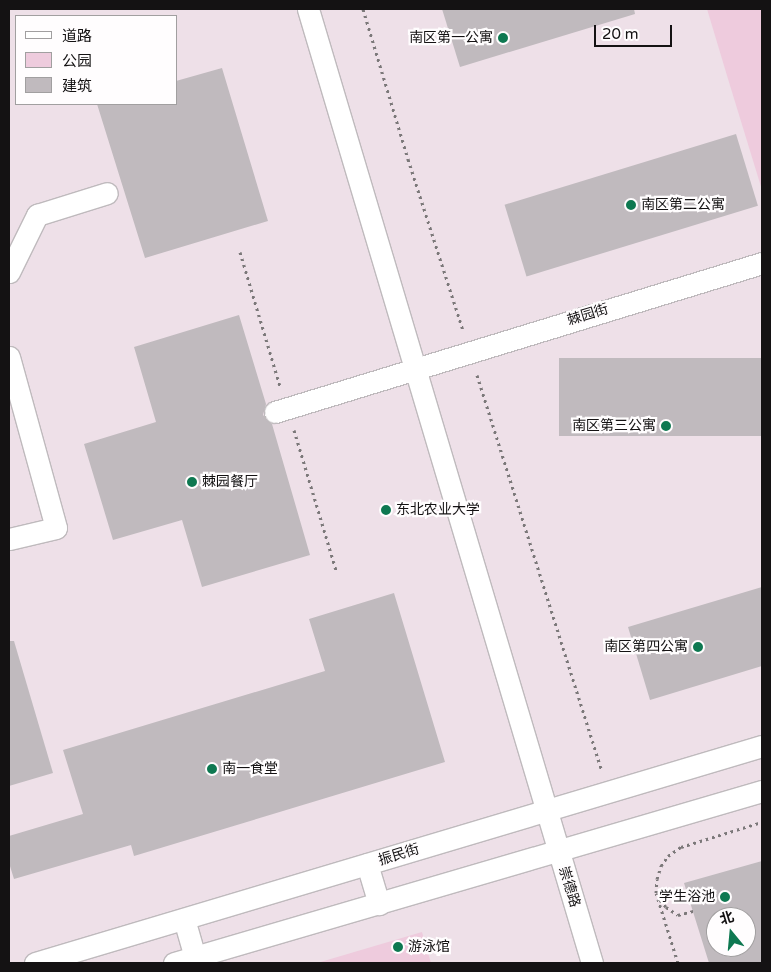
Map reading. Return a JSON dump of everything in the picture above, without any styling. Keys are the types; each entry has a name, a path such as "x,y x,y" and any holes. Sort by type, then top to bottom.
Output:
{"street":[{"name":"崇德路","path":"308,9 592,963"},
{"path":"9,272 38,215 107,193"},
{"name":"棘园街","path":"275,412 762,262"},
{"path":"9,357 56,528 9,539"},
{"name":"振民街","path":"35,963 762,746"},
{"path":"174,963 762,792"},
{"path":"366,864 378,904"},
{"path":"184,919 195,957"}],"path":[{"path":"363,9 411,168 609,792"},
{"path":"678,963 656,892 661,866 668,856 681,847 762,822"},
{"path":"656,892 660,901 672,912 678,915 693,911"}],"shaded area":[{"name":"东北农业大学","path":"9,9 762,9 762,963 9,963"}],"green space":[{"path":"707,9 762,9 762,190 728,79"},
{"name":"游泳馆","path":"422,932 431,963 317,963"}],"building":[{"name":"南区第一公寓","path":"442,9 634,9 635,14 460,67"},
{"path":"222,68 268,221 145,258 97,105 178,105 178,80"},
{"name":"南区第二公寓","path":"736,134 758,206 527,276 505,205"},
{"name":"棘园餐厅","path":"239,315 266,404 263,415 272,424 310,555 202,587 182,520 113,540 84,444 156,422 134,347"},
{"path":"559,358 762,358 762,436 559,436"},
{"name":"南区第四公寓","path":"762,587 762,666 650,700 628,627"},
{"name":"南一食堂","path":"394,593 445,762 134,856 131,845 14,879 9,863 9,836 83,814 63,750 325,671 309,619"},
{"path":"9,641 14,641 53,773 9,786"},
{"name":"学生浴池","path":"762,861 762,963 709,963 707,957 756,957 756,907 706,907 706,953 684,883"}],"place":[{"name":"南区第一公寓","path":"503,38"},
{"name":"南区第二公寓","path":"631,205"},
{"name":"南区第三公寓","path":"666,426"},
{"name":"棘园餐厅","path":"192,482"},
{"name":"东北农业大学","path":"386,510"},
{"name":"南区第四公寓","path":"698,647"},
{"name":"南一食堂","path":"212,769"},
{"name":"学生浴池","path":"725,897"},
{"name":"游泳馆","path":"398,947"}]}
